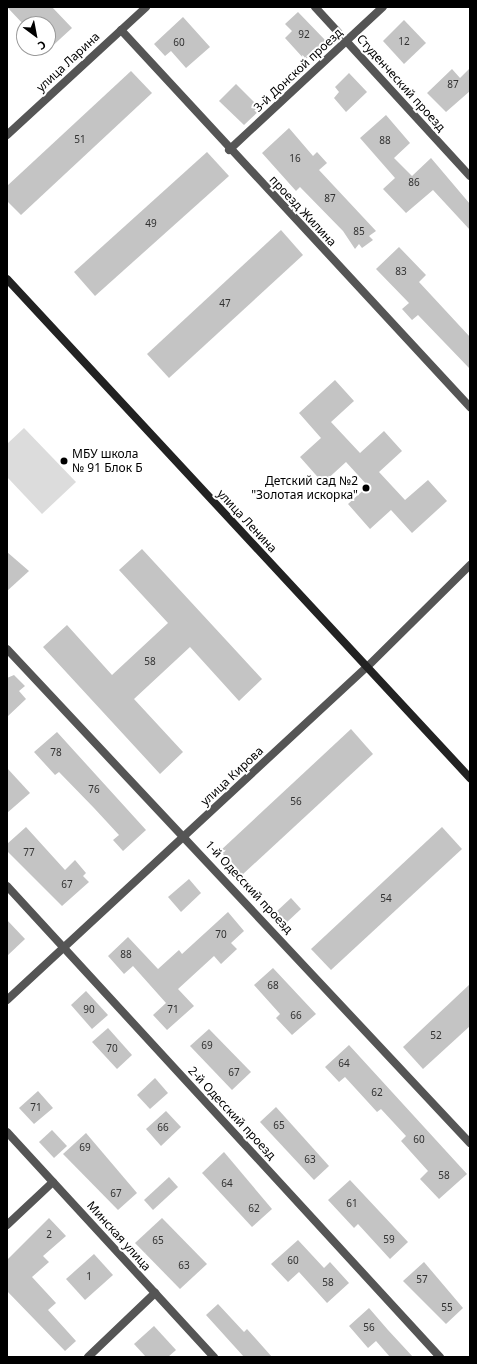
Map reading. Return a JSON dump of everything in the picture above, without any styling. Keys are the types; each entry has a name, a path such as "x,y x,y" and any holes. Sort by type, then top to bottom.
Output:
{"main road":[{"name":"улица Ленина","path":"7,280 470,778"}],"street":[{"name":"улица Ларина","path":"7,135 146,7"},
{"name":"Студенческий проезд","path":"315,7 470,176"},
{"name":"3-й Донской проезд","path":"229,150 383,7"},
{"name":"проезд Жилина","path":"121,30 229,150 470,406"},
{"name":"улица Кирова","path":"7,1000 367,667 470,565"},
{"name":"1-й Одесский проезд","path":"7,649 185,836 470,1143"},
{"name":"2-й Одесский проезд","path":"7,886 440,1357"},
{"name":"Минская улица","path":"7,1132 214,1357"},
{"path":"7,1225 53,1182"},
{"path":"88,1357 155,1293"}],"shaded area":[{"path":"24,428 76,482 42,514 7,477 7,444"}],"building":[{"path":"7,7 52,7 72,28 56,43 56,16 16,17"},
{"path":"298,12 326,41 305,60 285,38 292,31 285,24"},
{"path":"183,17 210,47 186,68 171,51 165,56 154,44"},
{"path":"404,20 426,43 404,64 383,41"},
{"path":"470,68 470,91 446,112 427,93 452,69 460,78"},
{"path":"131,71 152,93 21,215 7,201 7,186"},
{"path":"349,73 367,92 346,112 334,98 339,92 335,87"},
{"path":"236,84 261,109 244,125 219,101"},
{"path":"386,115 410,143 394,158 412,176 431,158 470,204 470,230 433,190 406,213 383,189 395,178 360,138"},
{"path":"289,128 313,156 317,152 327,163 319,170 376,231 369,236 373,240 362,248 359,244 355,249 343,231 300,187 296,191 262,153"},
{"path":"207,152 229,176 95,296 74,272"},
{"path":"281,230 303,255 169,378 147,354"},
{"path":"399,247 426,275 419,282 470,337 470,369 418,315 412,320 402,309 409,303 376,269"},
{"path":"335,380 354,401 331,422 360,453 384,431 402,451 379,472 405,500 428,480 447,501 412,533 391,510 370,529 348,504 368,486 346,462 323,483 300,457 321,438 299,413"},
{"path":"142,549 262,679 239,701 190,647 134,699 183,752 160,774 43,647 67,625 112,675 168,623 119,570"},
{"path":"7,552 29,571 7,591"},
{"path":"14,675 25,686 19,691 26,699 7,717 7,678"},
{"path":"351,729 373,754 242,875 220,851"},
{"path":"57,732 146,830 123,851 113,840 119,835 59,772 55,775 34,752"},
{"path":"7,768 30,793 7,813"},
{"path":"26,827 65,870 75,860 86,873 83,876 89,882 62,906 7,851 7,844"},
{"path":"442,827 462,849 331,970 311,949"},
{"path":"189,879 201,893 181,912 168,897"},
{"path":"291,898 301,909 286,923 276,912"},
{"path":"228,912 244,931 231,943 237,949 221,964 214,956 178,989 194,1006 167,1030 153,1015 166,1003 133,966 124,974 108,956 128,937 158,969 179,950 182,954"},
{"path":"7,920 25,939 7,956"},
{"path":"273,968 316,1014 292,1035 276,1018 280,1014 254,985"},
{"path":"470,984 470,1026 423,1069 403,1047"},
{"path":"86,991 108,1015 92,1029 71,1005"},
{"path":"108,1028 132,1055 117,1069 92,1042"},
{"path":"209,1029 251,1072 232,1090 190,1046"},
{"path":"349,1045 467,1174 439,1199 420,1179 428,1171 401,1141 406,1136 381,1109 377,1112 345,1077 339,1082 325,1067"},
{"path":"155,1078 168,1093 150,1109 137,1095"},
{"path":"38,1091 53,1108 34,1124 19,1108"},
{"path":"276,1107 329,1166 314,1180 260,1122"},
{"path":"166,1111 181,1127 161,1146 146,1129"},
{"path":"52,1130 67,1146 54,1158 39,1142"},
{"path":"86,1133 137,1193 118,1210 63,1154"},
{"path":"224,1152 272,1209 252,1227 202,1173"},
{"path":"169,1177 178,1187 153,1210 144,1200"},
{"path":"350,1180 408,1242 390,1259 358,1224 354,1228 328,1200"},
{"path":"49,1218 66,1236 43,1256 49,1262 32,1277 56,1303 48,1310 76,1341 65,1351 7,1291 7,1260"},
{"path":"162,1218 207,1264 180,1289 135,1243"},
{"path":"298,1240 324,1268 330,1262 349,1283 327,1303 299,1272 288,1282 271,1264"},
{"path":"94,1254 113,1275 85,1300 66,1279"},
{"path":"424,1262 463,1308 446,1324 403,1281"},
{"path":"218,1304 244,1332 247,1329 272,1357 244,1357 206,1315"},
{"path":"369,1308 413,1357 390,1357 376,1341 368,1348 349,1326"},
{"path":"154,1326 176,1350 168,1357 146,1357 134,1344"}],"place":[{"name":"МБУ школа № 91 Блок Б","path":"64,461"},
{"name":"Детский сад №2 \"Золотая искорка\"","path":"366,488"}]}
